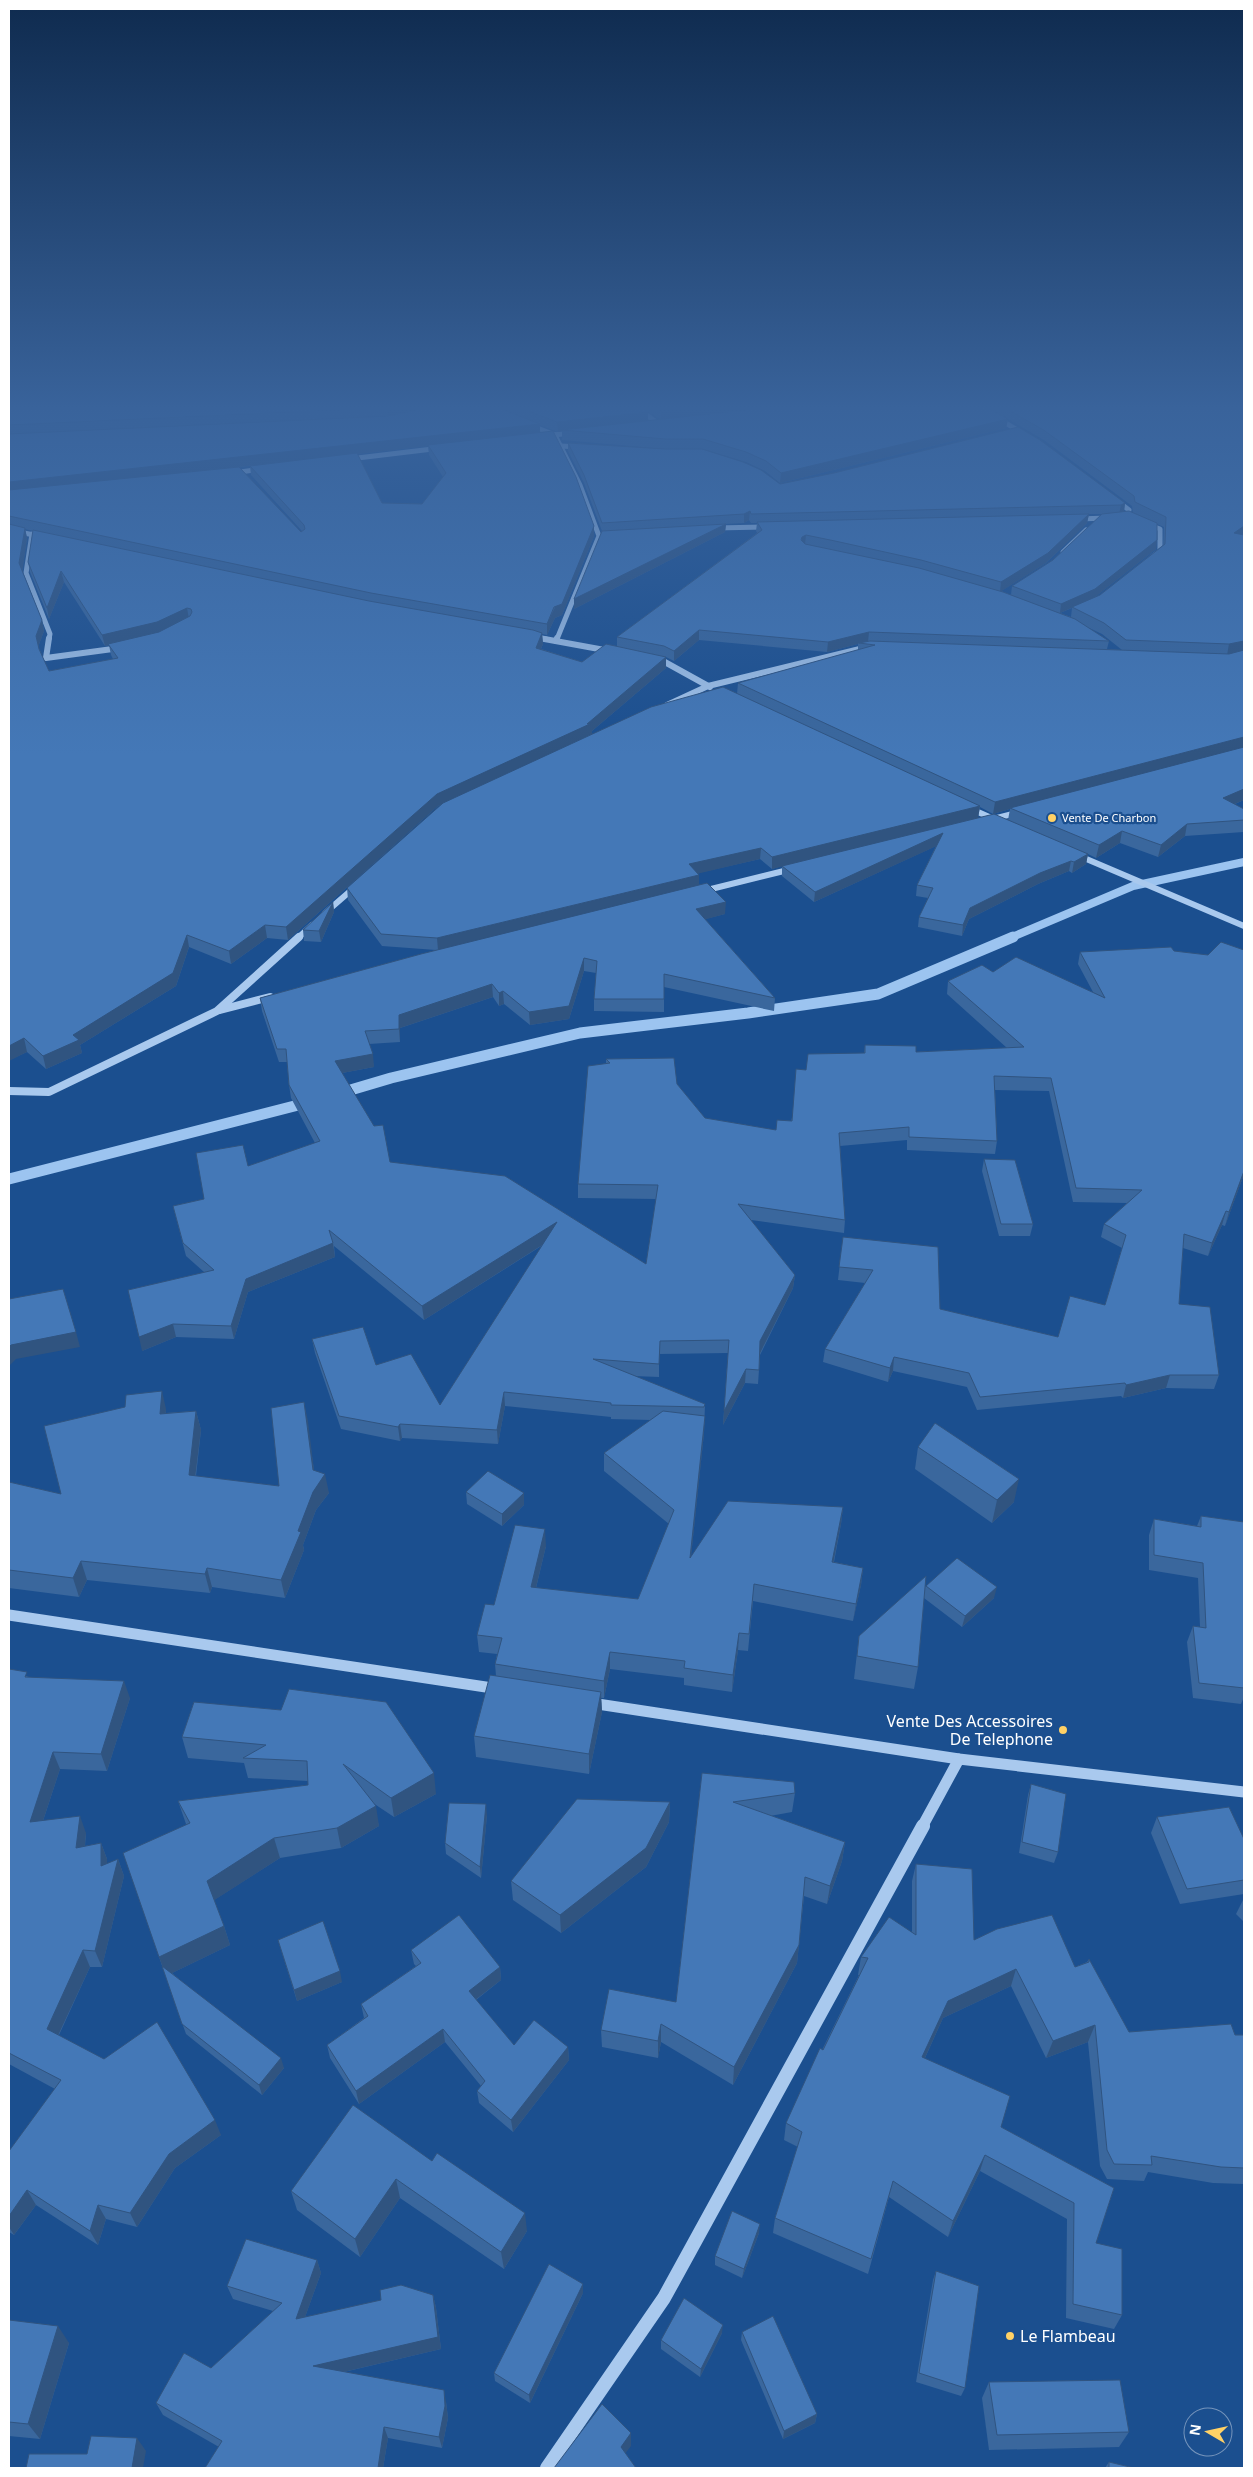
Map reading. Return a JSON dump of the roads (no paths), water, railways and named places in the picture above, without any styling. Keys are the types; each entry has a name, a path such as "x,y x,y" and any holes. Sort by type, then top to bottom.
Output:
{"street":[{"path":"556,641 599,536 595,525"},
{"path":"1056,559 1092,525"},
{"path":"1144,563 1160,551 1160,529 1150,525"},
{"path":"709,529 777,527"},
{"path":"9,530 51,539"},
{"path":"32,534 26,573 50,634 46,658 129,646"},
{"path":"599,536 608,536"},
{"path":"527,636 614,652"},
{"path":"664,706 708,686 868,647 878,647"},
{"path":"644,658 664,661 717,690"},
{"path":"958,802 1002,823"},
{"path":"984,821 1032,809"},
{"path":"1073,853 1244,926"},
{"path":"693,893 799,867"},
{"path":"217,1011 362,881"},
{"path":"9,1090 49,1092 217,1011 276,996"},
{"path":"9,1615 509,1691"},
{"path":"577,1701 959,1759 1244,1792"},
{"path":"547,2468 664,2298 959,1759"}],"waterway":[{"path":"1010,938 1133,886 1244,862"},
{"path":"337,1094 391,1078 580,1033 748,1013 878,994 1013,937"},
{"path":"9,1179 310,1102"}],"place":[{"name":"Vente De Charbon","path":"1052,818"},
{"name":"Vente Des Accessoires De Telephone","path":"1063,1730"},
{"name":"Le Flambeau","path":"1010,2336"}]}
